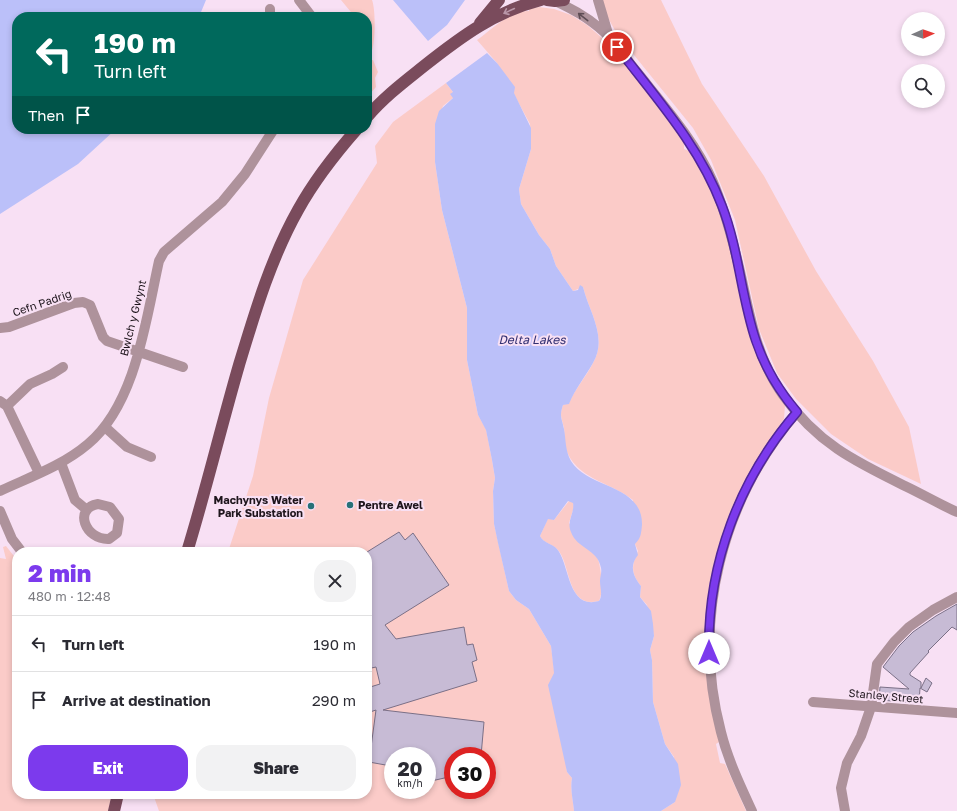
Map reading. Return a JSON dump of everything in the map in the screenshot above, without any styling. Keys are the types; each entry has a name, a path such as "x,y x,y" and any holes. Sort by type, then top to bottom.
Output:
{"main road":[{"path":"372,112 396,88 478,25 499,0"},
{"path":"478,25 522,5 541,0"},
{"path":"188,547 229,400 263,288 281,244 298,210 322,173 353,134"},
{"path":"114,811 117,799"}],"street":[{"path":"299,0 308,12"},
{"path":"555,0 576,11 609,37 684,133 712,180 723,208 735,249 746,305 756,342 772,377 797,412 810,428 837,450 854,461 957,512"},
{"path":"598,0 609,37"},
{"name":"Bwlch y Gwynt","path":"0,491 61,463 89,443 105,427 118,406 138,352 159,261 164,252 222,202 245,174 271,134"},
{"name":"Cefn Padrig","path":"0,328 9,327 74,303 83,302 90,305 102,337 107,341 183,367"},
{"path":"39,473 3,404 30,384 63,367"},
{"path":"752,811 734,772 721,733 710,666 710,611 722,547 739,502 761,459 774,439 797,412"},
{"path":"105,427 127,447 151,457"},
{"path":"61,463 75,500 87,510"},
{"path":"0,511 12,539 18,547"},
{"path":"845,811 841,788 847,763 861,736 871,707 877,664 894,642 909,627 932,610 957,597"},
{"name":"Stanley Street","path":"813,702 957,713"}],"shaded area":[{"path":"341,0 372,0 375,30 372,50 372,12 351,12"},
{"path":"601,0 661,0 702,84 764,176 816,271 873,361 909,427 921,484 868,459 831,434 796,399 777,373 759,329 735,220 711,160 693,128 617,34 603,9"},
{"path":"539,7 554,9 571,15 587,25 601,37 650,94 684,138 684,149 692,152 708,181 719,207 735,260 748,329 785,405 784,419 759,456 733,509 719,546 709,596 719,742 716,744 720,763 725,764 746,811 661,811 675,802 674,757 665,744 653,702 652,660 650,650 654,636 647,605 640,597 641,586 635,577 633,569 638,551 635,544 633,500 594,479 577,467 570,458 565,447 564,428 561,414 563,405 569,403 593,363 599,344 598,334 583,287 573,291 556,266 550,249 539,235 521,204 519,189 531,149 530,124 497,63 477,40 508,17"},
{"path":"372,60 378,72 375,78 376,87 372,91"},
{"name":"Pentre Awel","path":"446,83 453,92 453,98 443,106 435,132 435,162 442,210 467,308 467,360 478,415 486,429 495,478 493,491 494,524 509,591 516,600 529,609 551,646 567,772 572,778 571,790 574,811 159,811 155,799 372,799 372,547 230,547 253,476 269,398 303,280 377,163 375,146 393,122"},
{"path":"569,501 573,502 574,507 569,523 597,556 601,572 602,585 601,597 599,601 588,602 580,598 575,592 571,583 561,555 555,547 543,540 540,536 548,518 554,520"},
{"path":"6,546 12,554 12,799 111,799 108,811 0,811 0,558 6,559 3,547"}],"water":[{"path":"0,0 206,0 201,12 12,12 12,134 111,134 78,164 0,214"},
{"path":"393,0 465,0 447,25 428,41"},
{"name":"Delta Lakes","path":"487,53 497,63 515,87 514,93 531,128 531,149 519,189 521,204 539,235 550,249 556,266 573,291 578,290 580,285 583,287 596,325 599,344 597,353 593,363 569,404 563,405 561,417 567,449 571,461 579,470 589,477 624,494 634,502 640,512 642,528 640,538 635,544 638,555 635,559 633,571 641,586 640,597 651,611 653,624 654,636 650,650 652,660 653,702 665,744 678,764 681,785 675,802 661,811 574,811 571,790 572,778 567,772 548,685 554,673 551,646 529,609 516,600 509,591 494,524 493,491 495,478 492,460 486,430 478,415 467,360 467,308 442,210 435,162 435,124 439,111 453,98 450,94 453,92 446,83","holes":["568,501 573,503 573,510 569,524 571,532 574,538 596,557 601,568 601,594 599,601 589,602 581,599 571,584 557,549 543,540 540,536 548,519 554,520"]}],"building":[{"path":"399,532 405,540 413,533 449,585 385,625 396,639 464,627 467,645 473,644 477,660 472,662 477,681 383,710 484,722 482,747 444,747 444,778 436,780 436,747 384,747 384,765 372,763 372,740 376,710 372,711 372,686 380,684 376,667 372,668 372,549"},
{"path":"957,604 957,630 952,627 928,651 929,652 910,673 910,675 921,682 921,688 926,678 932,683 927,692 920,688 919,703 879,700 880,687 909,689 883,667 899,646 913,632"}],"place":[{"name":"Pentre Awel","path":"350,505"},
{"name":"Machynys Water Park Substation","path":"311,506"}],"route":[{"path":"617,47 684,133 712,180 723,208 735,249 746,305 756,342 772,377 783,395 797,412 774,439 761,459 739,502 729,526 722,547 712,598 710,611 709,653"}]}
